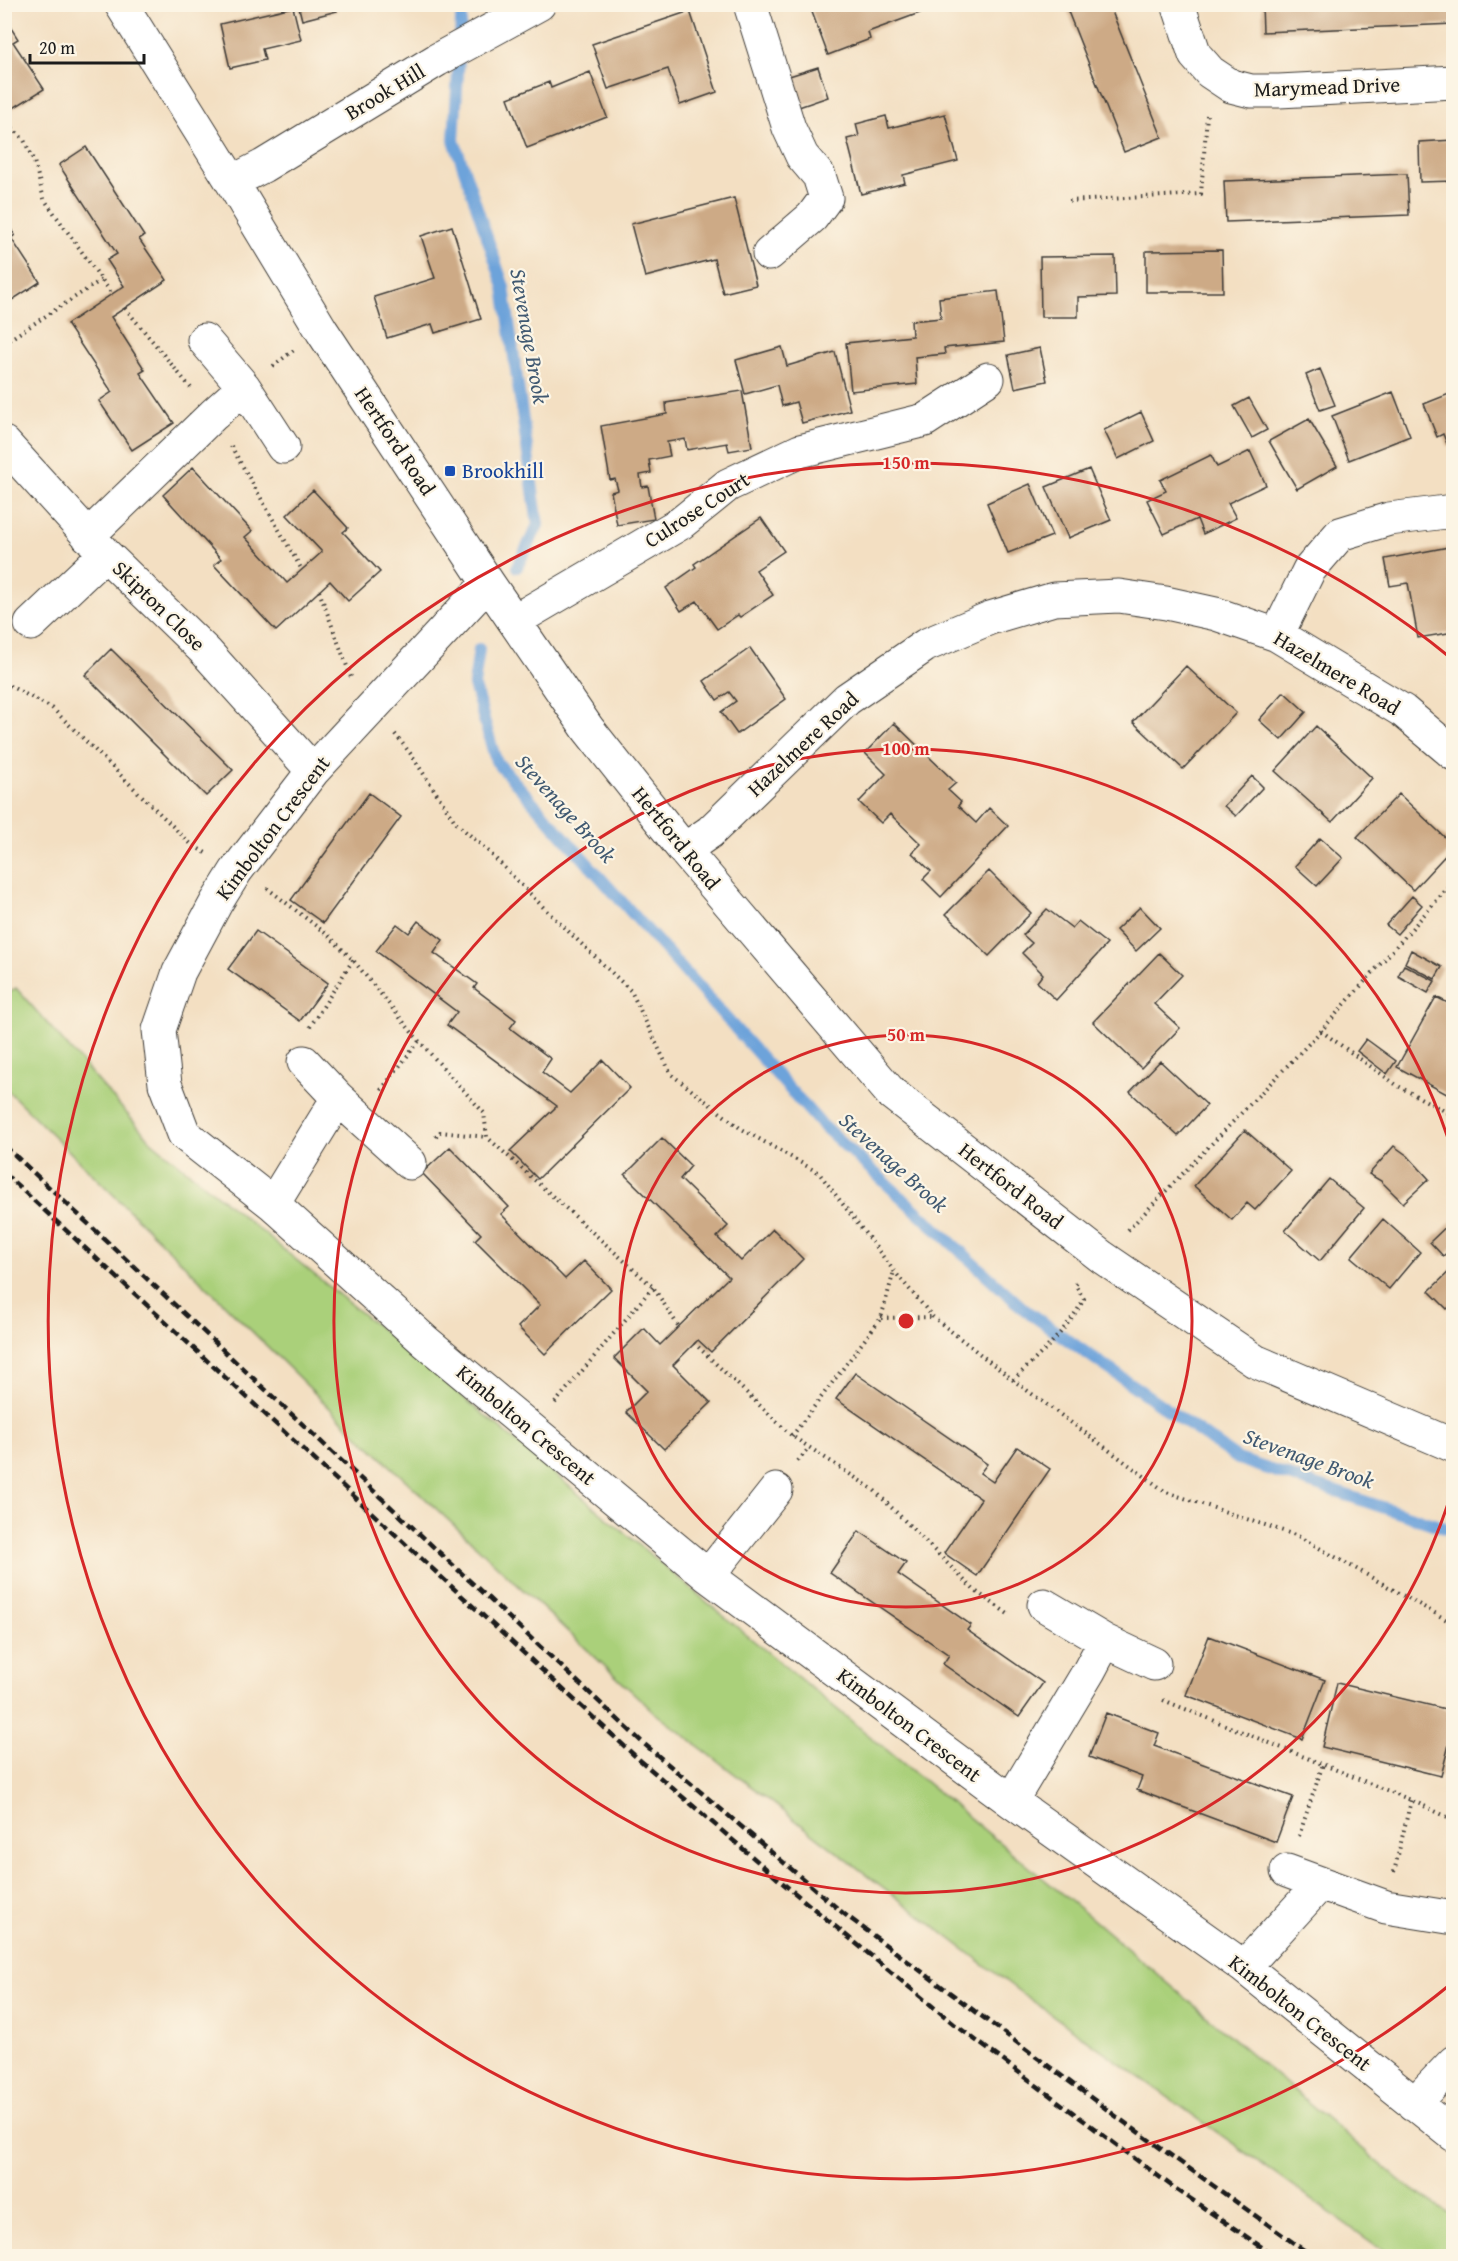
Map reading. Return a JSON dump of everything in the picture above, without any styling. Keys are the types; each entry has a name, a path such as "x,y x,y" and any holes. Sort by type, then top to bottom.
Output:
{"street":[{"name":"Hertford Road","path":"121,4 322,331 488,583 588,729 684,850 891,1093 1102,1257 1255,1361 1454,1446"},
{"name":"Brook Hill","path":"232,182 263,166 437,60 492,32 539,4"},
{"path":"750,4 789,128 802,156 819,176 826,198 812,217 769,254"},
{"name":"Marymead Drive","path":"1178,4 1195,55 1210,72 1231,86 1251,91 1454,82"},
{"path":"204,340 244,387 284,447"},
{"name":"Culrose Court","path":"514,621 681,523 728,485 800,451 925,420 988,379"},
{"path":"31,624 97,545 213,415 244,387"},
{"name":"Skipton Close","path":"4,443 97,545 206,651 313,771"},
{"path":"1277,635 1309,570 1340,534 1389,519 1454,511"},
{"name":"Kimbolton Crescent","path":"488,583 313,771 236,871 216,903 179,972 159,1030 165,1084 184,1134 273,1204 426,1342 708,1576 1011,1801 1244,1967 1454,2135"},
{"name":"Hazelmere Road","path":"684,850 710,832 847,699 926,645 990,618 1054,599 1119,596 1216,614 1277,635 1403,711 1454,754"},
{"path":"304,1062 348,1108 410,1163"},
{"path":"273,1204 348,1108"},
{"path":"708,1576 776,1490"},
{"path":"1044,1605 1105,1641 1154,1664"},
{"path":"1011,1801 1105,1641"},
{"path":"1287,1871 1386,1907 1454,1918"},
{"path":"1244,1967 1320,1884"},
{"path":"1414,2104 1454,2062"}],"path":[{"path":"1069,201 1201,194 1210,72"},
{"path":"4,119 24,140 34,161 44,199 112,294"},
{"path":"4,344 103,279"},
{"path":"244,387 301,345"},
{"path":"319,591 352,681"},
{"path":"4,683 52,708 192,845 236,871 259,881 329,936 353,960 419,1041 484,1113 487,1137"},
{"path":"388,726 410,753 456,823 488,851 631,991 671,1074 740,1128 819,1173 894,1272 933,1317 1013,1380 1166,1492 1298,1536 1454,1624"},
{"path":"1102,1257 1321,1031 1454,881"},
{"path":"304,1062 293,1053 353,960"},
{"path":"1321,1031 1398,1086 1454,1116"},
{"path":"348,1108 419,1041"},
{"path":"410,1163 440,1132 487,1137 653,1287 679,1327"},
{"path":"792,1436 882,1318 894,1272"},
{"path":"532,1430 653,1287"},
{"path":"1013,1380 1054,1341 1078,1310"},
{"path":"882,1318 933,1317"},
{"path":"1287,1871 1323,1764"},
{"path":"1386,1907 1411,1800"}],"green space":[{"path":"16,988 151,1141 1089,1916 1404,2184 1453,2216 1453,2256 1391,2256 1020,1992 655,1713 353,1431 5,1088 5,995"}],"building":[{"path":"298,4 335,4 337,11 302,20"},
{"path":"809,4 923,4 925,11 868,32 870,39 828,55"},
{"path":"1065,4 1109,4 1162,137 1124,152"},
{"path":"1262,4 1454,4 1454,24 1263,32"},
{"path":"293,7 301,40 262,49 265,60 230,68 220,24"},
{"path":"690,11 717,92 680,105 668,69 608,89 592,44"},
{"path":"4,17 18,39 13,42 44,89 4,114 4,85 7,83 4,79"},
{"path":"818,67 828,97 793,109 783,78"},
{"path":"590,72 607,117 527,148 508,98 549,82 551,88"},
{"path":"945,114 958,161 903,175 905,183 861,194 847,139 859,136 856,124 886,116 889,128"},
{"path":"1454,140 1454,181 1420,182 1419,142"},
{"path":"86,147 144,236 139,239 167,280 111,317 145,370 140,373 174,423 132,450 99,401 112,392 67,324 124,286 107,260 117,254 59,165"},
{"path":"1407,174 1409,215 1226,222 1224,181"},
{"path":"4,175 10,184 4,188"},
{"path":"734,198 756,285 723,293 714,259 645,277 631,224"},
{"path":"4,219 15,235 11,238 40,282 6,304"},
{"path":"452,226 481,319 435,333 432,324 387,338 374,297 435,278 421,236"},
{"path":"1222,250 1223,292 1146,292 1146,251"},
{"path":"1115,256 1116,296 1078,297 1078,317 1041,317 1040,257"},
{"path":"998,291 1004,342 944,348 945,354 915,357 917,384 851,391 846,343 912,336 911,321 941,318 939,298"},
{"path":"782,347 787,366 835,352 850,410 802,423 796,402 782,406 777,385 745,394 736,360"},
{"path":"1040,348 1047,381 1015,388 1008,355"},
{"path":"1320,369 1335,405 1320,410 1306,375"},
{"path":"742,391 752,447 729,451 727,443 687,450 685,439 667,442 670,456 649,460 651,473 640,475 642,487 648,486 654,519 617,525 611,492 618,490 615,479 610,480 601,426 667,414 666,403"},
{"path":"1393,392 1410,436 1349,460 1332,416"},
{"path":"1454,392 1454,444 1448,446 1443,434 1437,437 1424,404"},
{"path":"1249,398 1267,430 1252,438 1234,406"},
{"path":"1141,412 1154,441 1118,459 1104,430"},
{"path":"1309,419 1337,466 1297,489 1269,441"},
{"path":"1250,451 1266,485 1228,503 1236,518 1203,534 1197,519 1164,534 1147,500 1166,491 1160,480 1211,455 1217,467"},
{"path":"193,467 252,531 245,537 287,583 322,552 287,515 313,490 348,528 343,532 380,572 348,601 330,581 276,631 214,565 221,559 163,495"},
{"path":"1089,469 1111,520 1068,538 1046,487"},
{"path":"1030,484 1052,536 1008,553 987,503"},
{"path":"761,518 784,551 756,570 773,595 717,629 697,601 681,611 666,588 696,567 694,564"},
{"path":"1454,546 1454,632 1418,638 1408,583 1390,586 1385,559"},
{"path":"750,648 786,699 737,734 721,712 736,701 729,692 717,700 704,681"},
{"path":"111,649 233,770 206,796 85,675"},
{"path":"1186,666 1236,713 1183,769 1133,722"},
{"path":"1284,692 1306,712 1281,740 1259,720"},
{"path":"894,723 956,783 948,790 961,802 958,806 976,823 989,808 1008,826 941,897 923,879 931,871 912,853 921,844 890,814 881,823 859,802 886,774 865,753"},
{"path":"1316,726 1372,778 1332,822 1275,771"},
{"path":"1252,776 1263,787 1236,816 1224,806"},
{"path":"369,793 401,817 323,923 291,900"},
{"path":"1399,794 1454,846 1413,890 1357,837"},
{"path":"1320,838 1343,858 1317,886 1295,866"},
{"path":"989,871 1031,913 989,956 946,914"},
{"path":"1412,896 1422,905 1397,934 1386,925"},
{"path":"1140,907 1160,928 1136,951 1116,930"},
{"path":"1047,909 1072,928 1078,921 1107,944 1056,1000 1037,982 1043,974 1022,953 1032,943 1023,935"},
{"path":"418,921 443,940 434,953 477,984 474,988 516,1020 510,1028 551,1059 542,1072 570,1093 603,1060 630,1088 538,1179 510,1151 557,1106 447,1025 457,1012 376,951 397,924 409,933"},
{"path":"256,931 328,983 300,1021 228,969"},
{"path":"1411,950 1442,967 1435,979 1405,963"},
{"path":"1159,953 1182,975 1154,1004 1180,1028 1141,1068 1093,1022"},
{"path":"1404,965 1435,981 1428,993 1398,976"},
{"path":"1436,997 1454,1006 1454,1098 1397,1067"},
{"path":"1366,1039 1396,1061 1387,1074 1357,1051"},
{"path":"1160,1061 1207,1105 1178,1136 1130,1092"},
{"path":"1245,1130 1291,1171 1255,1210 1247,1203 1232,1220 1194,1186"},
{"path":"662,1138 691,1166 680,1179 728,1226 717,1237 741,1261 773,1229 803,1259 711,1352 698,1340 673,1365 711,1403 664,1449 626,1412 647,1391 614,1358 644,1328 660,1345 729,1277 625,1175"},
{"path":"1394,1146 1408,1156 1429,1179 1403,1203 1381,1181 1369,1174"},
{"path":"450,1147 509,1207 501,1214 565,1279 584,1261 611,1289 545,1354 518,1327 540,1305 475,1240 481,1234 422,1173"},
{"path":"1329,1179 1364,1208 1320,1261 1285,1231"},
{"path":"1383,1219 1420,1252 1389,1289 1351,1257"},
{"path":"1454,1219 1454,1247 1443,1256 1430,1242"},
{"path":"1454,1267 1454,1303 1447,1309 1429,1291"},
{"path":"855,1373 987,1464 980,1473 993,1482 1017,1447 1050,1469 977,1576 944,1553 981,1499 836,1399"},
{"path":"859,1531 906,1563 898,1574 971,1625 967,1630 1043,1683 1019,1717 943,1664 949,1655 830,1573"},
{"path":"1209,1636 1325,1680 1302,1739 1186,1695"},
{"path":"1337,1683 1454,1711 1454,1725 1441,1776 1322,1747"},
{"path":"1106,1713 1159,1733 1154,1746 1293,1797 1276,1842 1137,1790 1142,1777 1089,1757"}],"waterway":[{"name":"Stevenage Brook","path":"462,4 454,140 504,287 538,525 517,567"},
{"name":"Stevenage Brook","path":"479,649 474,685 496,761 820,1123 1025,1310 1238,1459 1454,1531"}],"railway":[{"path":"4,1145 642,1742 843,1913 1117,2117 1312,2256"},
{"path":"4,1173 634,1755 785,1885 954,2024 1173,2187 1275,2256"}],"place":[{"name":"Brookhill","path":"450,471"}]}
